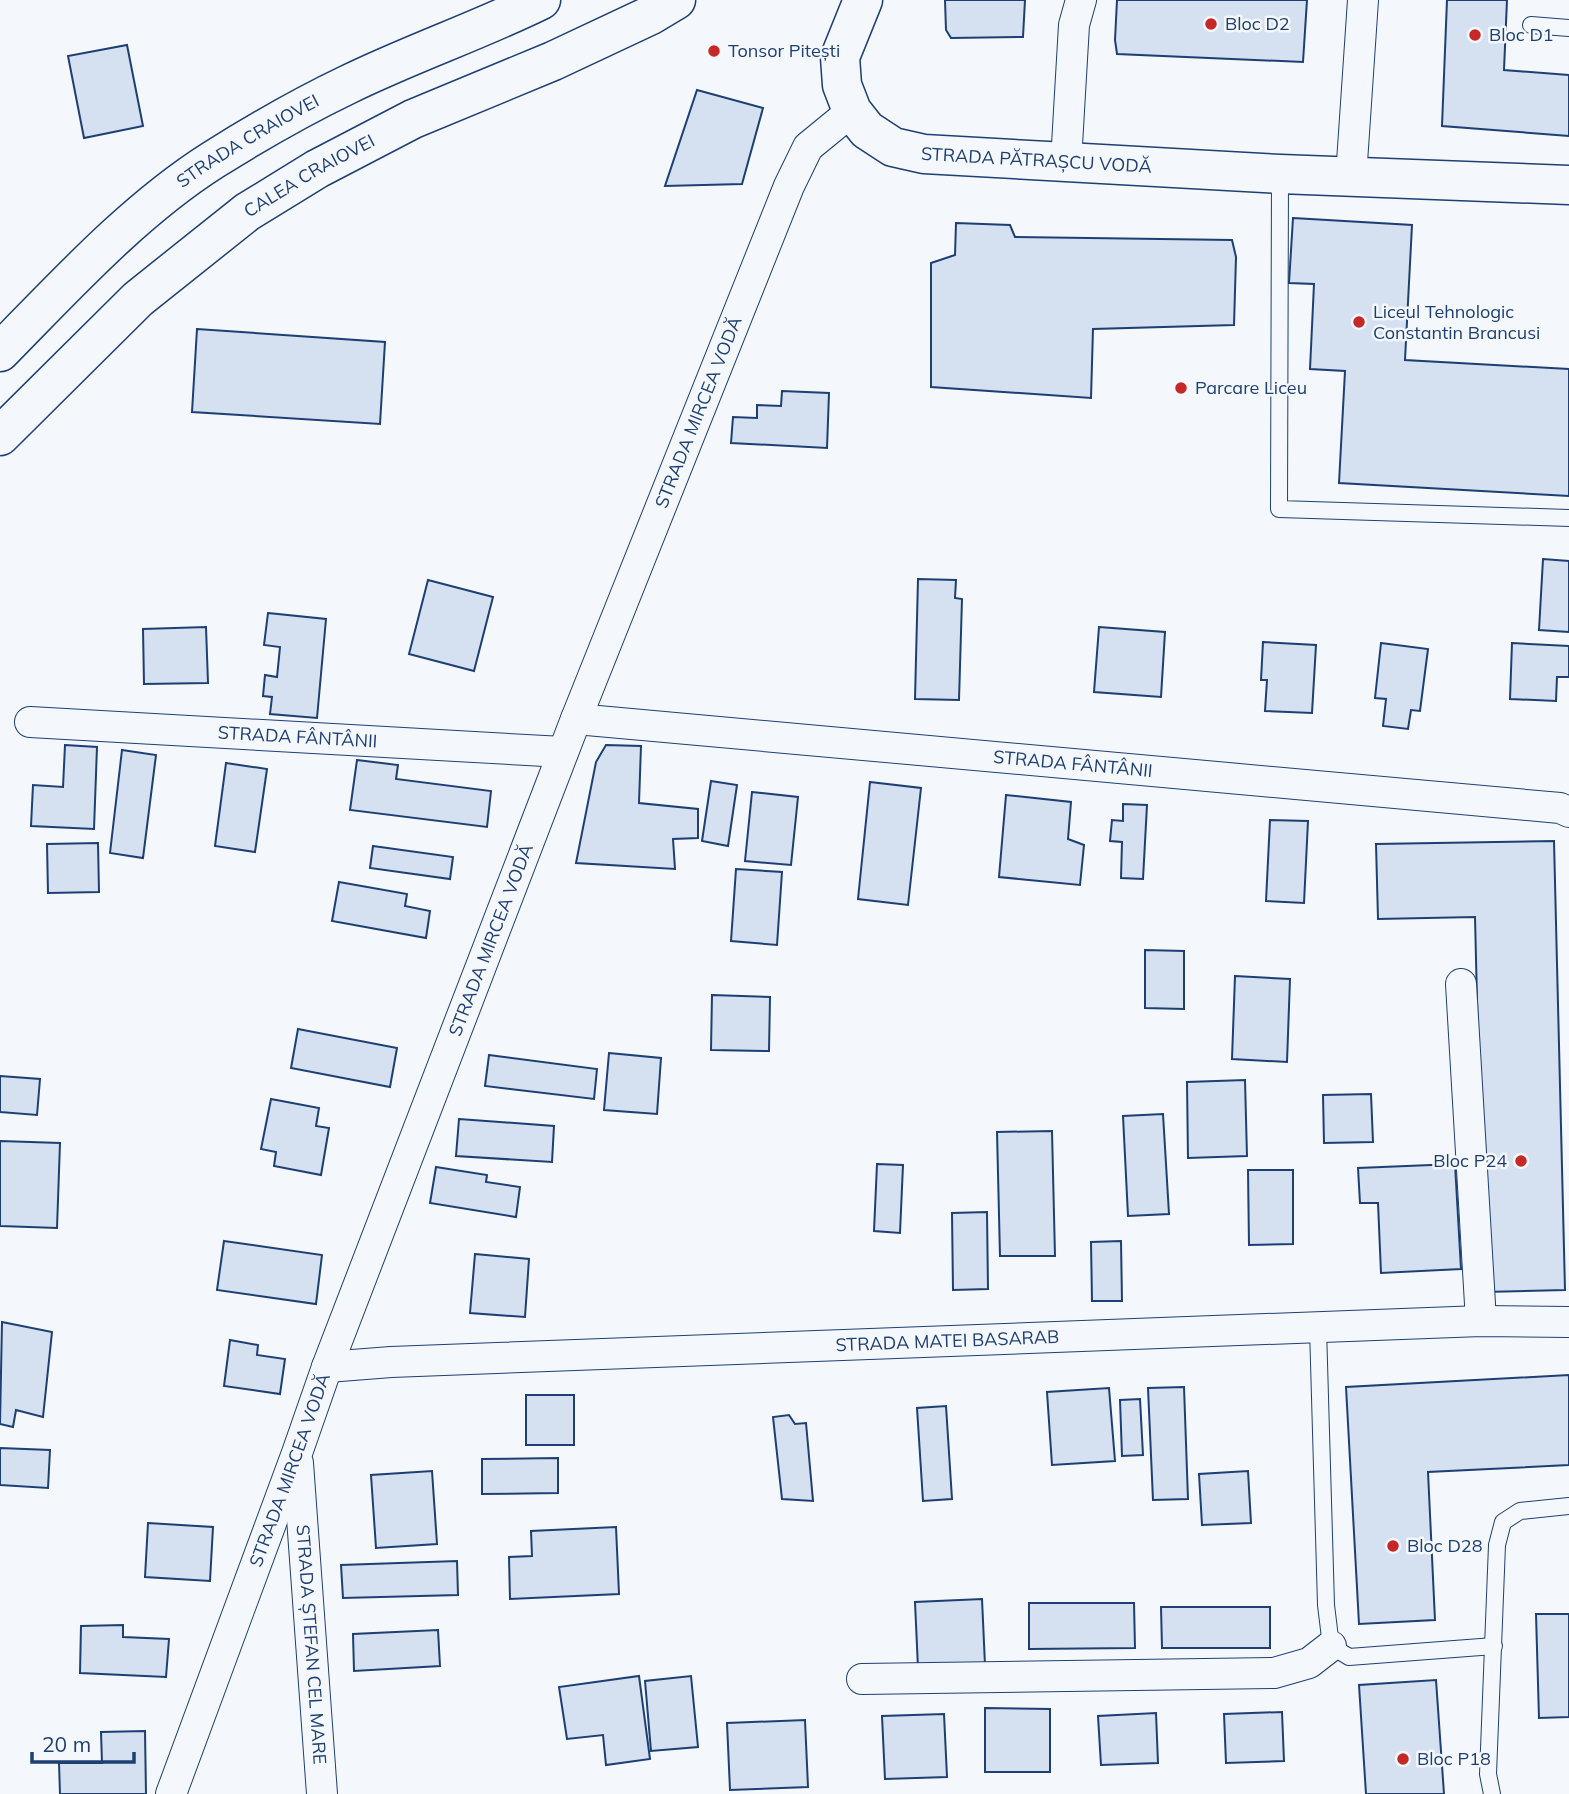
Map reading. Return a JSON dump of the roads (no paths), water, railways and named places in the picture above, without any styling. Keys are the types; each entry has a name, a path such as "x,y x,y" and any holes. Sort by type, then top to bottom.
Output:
{"main road":[{"name":"STRADA CRAIOVEI","path":"0,352 96,255 160,200 210,162 347,85 541,0"},
{"name":"CALEA CRAIOVEI","path":"0,436 138,299 247,212 317,169 413,119 553,61 651,15 676,0"},
{"name":"STRADA PĂTRAȘCU VODĂ","path":"863,0 840,57 842,85 852,111 867,130 893,147 924,154 1066,162 1280,174 1569,185"}],"street":[{"path":"1066,162 1074,25 1081,0"},
{"path":"1351,177 1363,0"},
{"name":"STRADA MIRCEA VODĂ","path":"171,1794 327,1367 563,752 789,186 808,147 852,111"},
{"name":"STRADA FÂNTÂNII","path":"576,719 1560,808 1569,813"},
{"name":"STRADA FÂNTÂNII","path":"30,722 563,752"},
{"path":"1461,984 1481,1321"},
{"name":"STRADA MATEI BASARAB","path":"327,1367 391,1362 1481,1321 1569,1322"},
{"name":"STRADA ȘTEFAN CEL MARE","path":"297,1453 322,1794"},
{"path":"862,1679 1274,1673 1310,1662 1331,1646"}],"lane":[{"path":"1531,26 1569,28"},
{"path":"1280,174 1279,509 1569,518"},
{"path":"1318,1328 1326,1605 1331,1646 1349,1657 1494,1646"},
{"path":"1492,1794 1488,1774 1497,1545 1503,1522 1520,1511 1569,1506"}],"place":[{"name":"Bloc D2","path":"1211,24"},
{"name":"Bloc D1","path":"1475,35"},
{"name":"Tonsor Pitești","path":"714,51"},
{"name":"Liceul Tehnologic Constantin Brancusi","path":"1359,322"},
{"name":"Parcare Liceu","path":"1181,388"},
{"name":"Bloc P24","path":"1521,1161"},
{"name":"Bloc D28","path":"1393,1546"},
{"name":"Bloc P18","path":"1403,1759"}]}
